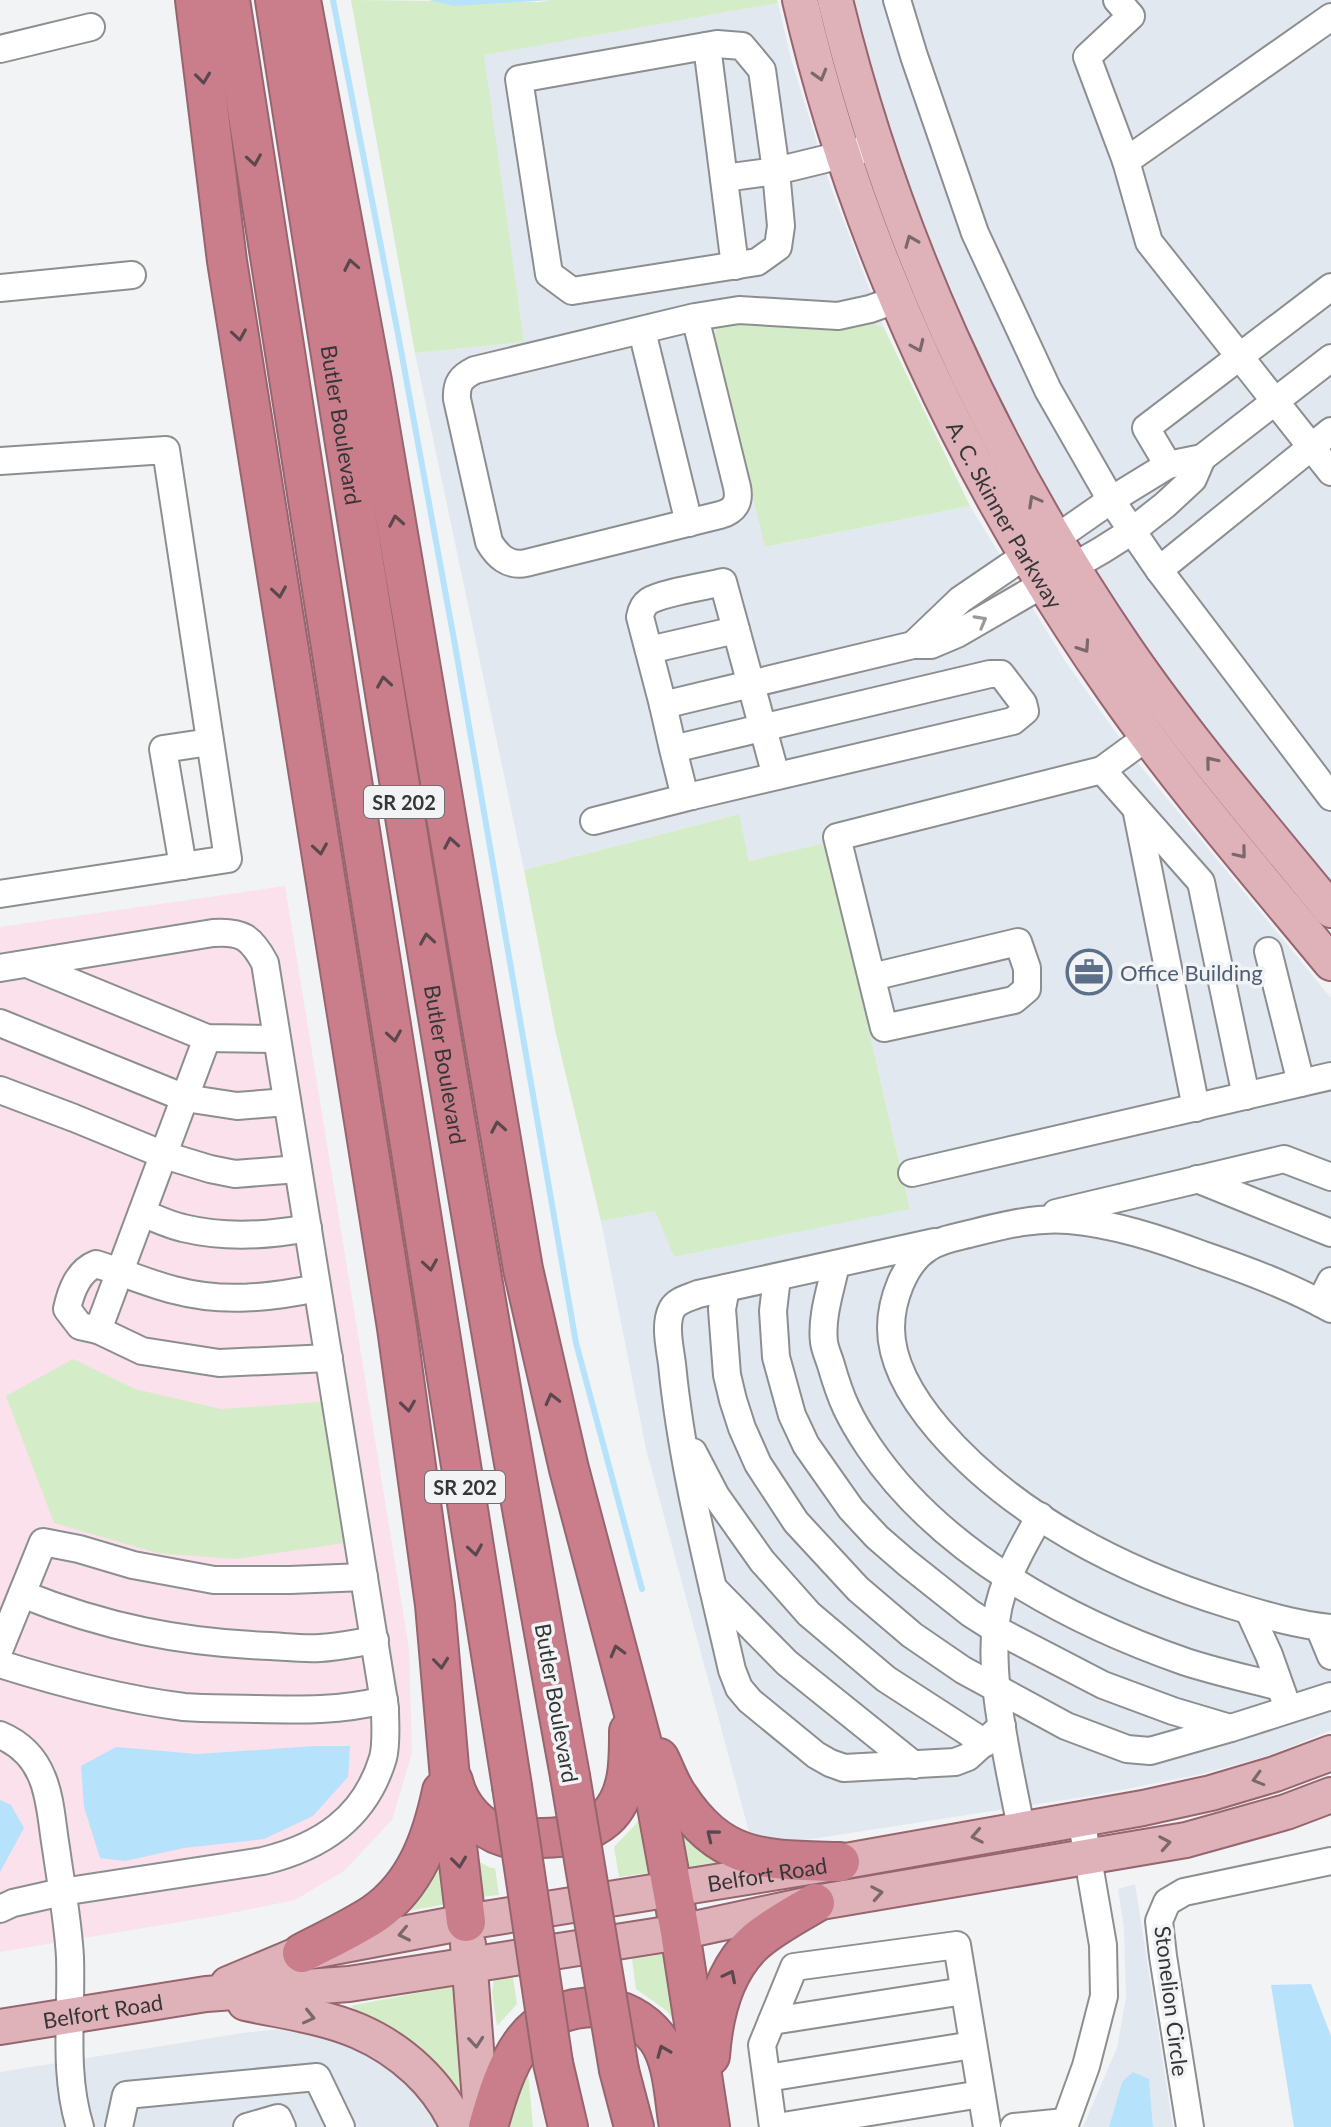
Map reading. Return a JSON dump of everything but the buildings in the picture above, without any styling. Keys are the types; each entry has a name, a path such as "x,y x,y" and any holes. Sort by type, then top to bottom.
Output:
{"highway":[{"path":"195,0 227,261 397,1328 435,1605 466,1922"},
{"name":"Butler Boulevard","path":"230,0 553,2063 568,2127"},
{"name":"Butler Boulevard","path":"275,0 341,423 503,1400 619,2070 634,2127"},
{"path":"301,0 370,366 523,1269 569,1469 653,1785 680,1932 699,2120"},
{"path":"448,1756 455,1787 464,1807 489,1830 507,1837 555,1838 572,1834 592,1827 607,1817 618,1801 628,1767 629,1696"},
{"path":"629,1696 678,1796 705,1831 730,1847 761,1857 840,1862"},
{"path":"302,1953 374,1914 394,1897 409,1878 421,1861 430,1838 448,1756"},
{"path":"699,2120 720,1999 728,1979 741,1957 755,1942 775,1926 815,1903"},
{"path":"488,2127 501,2084 518,2048 545,2020 565,2011 586,2007 608,2007 627,2013 644,2024 657,2038 670,2071 699,2120"},
{"path":"552,2127 553,2063"},
{"path":"619,2070 621,2127"}],"main road":[{"name":"A. C. Skinner Parkway","path":"800,0 819,73 903,222 1049,561 1074,632 1147,737 1331,963"},
{"name":"A. C. Skinner Parkway","path":"835,0 859,91 861,150 885,269 941,396 978,469 1049,561 1126,650 1167,707 1331,910"},
{"name":"Belfort Road","path":"206,1994 302,1953 466,1922 840,1862 1143,1808 1211,1793 1331,1753"},
{"name":"Belfort Road","path":"0,2027 206,1994 349,1984 680,1932 815,1903 1186,1840 1286,1812 1331,1795"},
{"path":"466,1922 482,2127"},
{"path":"206,1994 358,2031 405,2059 429,2082 458,2127"}],"street":[{"path":"897,0 975,233 1048,390 1111,500 1159,570 1331,797"},
{"path":"1117,0 1131,16 1087,57 1126,161 1149,242 1276,401 1321,438 1331,472"},
{"path":"1126,161 1331,17"},
{"path":"0,49 91,27"},
{"path":"717,44 742,46 762,70 776,171 781,226 778,247 757,262 572,291 549,274 519,79 717,44"},
{"path":"707,46 735,266"},
{"path":"724,178 776,171 861,150"},
{"path":"0,288 132,275"},
{"path":"1168,465 1146,428 1331,287"},
{"path":"695,317 739,497 735,507 727,513 516,565 500,556 489,542 457,399 456,389 460,380 475,370 695,317 739,310 838,316 898,299"},
{"path":"642,331 689,523"},
{"path":"1049,561 1111,500 1168,465 1202,458 1331,358"},
{"path":"1159,570 1321,438"},
{"path":"0,461 166,450 228,859 0,894"},
{"path":"663,705 913,645 960,600 1049,561 1132,531 1193,479 1202,458"},
{"path":"692,796 683,789 640,617 647,602 659,597 723,582 776,776"},
{"path":"649,650 736,630"},
{"path":"594,821 1013,721 1025,711 1023,703 1001,674 990,674 673,749"},
{"path":"872,977 1018,942 1027,968 1027,989 1014,1000 884,1028 837,837 1102,770 1147,737"},
{"path":"183,866 163,749 210,742"},
{"path":"1102,770 1201,882 1246,1096"},
{"path":"1137,809 1196,1108"},
{"path":"0,968 231,932 246,938 265,963 384,1700 383,1756 379,1766 362,1801 327,1836 286,1855 263,1861 62,1892 0,1909"},
{"path":"1268,951 1301,1083"},
{"path":"26,964 207,1038 277,1039"},
{"path":"0,1023 185,1098 237,1106 287,1102"},
{"path":"98,1330 207,1038"},
{"path":"912,1173 1331,1076"},
{"path":"0,1090 164,1155 235,1174 298,1169"},
{"path":"994,1734 968,1757 955,1762 844,1768 816,1755 750,1701 739,1688 732,1670 697,1519 674,1389 669,1334 672,1308 698,1294 946,1240 1284,1159 1331,1177"},
{"path":"1197,1179 1331,1233"},
{"path":"142,1213 180,1228 213,1233 252,1235 308,1228"},
{"path":"1022,1221 1068,1220 1161,1239 1327,1298"},
{"path":"946,1240 926,1249 912,1263 893,1308 891,1329 899,1367 910,1390 956,1449 984,1477 1102,1554 1187,1592 1249,1611 1325,1628 1331,1656"},
{"path":"317,1288 276,1297 225,1299 174,1291 96,1264 85,1268 71,1292 67,1309 80,1326 98,1330 142,1351 219,1363 329,1358"},
{"path":"836,1264 825,1318 824,1342 841,1399 885,1471 946,1532 1009,1577 1072,1614 1107,1630 1284,1699 1331,1696"},
{"path":"777,1277 773,1311 776,1357 792,1415 806,1445 851,1509 877,1537 970,1613 995,1629 1103,1685 1231,1728"},
{"path":"726,1288 722,1332 727,1375 733,1400 758,1464 796,1522 858,1589 912,1635 963,1670 1066,1726 1127,1749 1150,1751 1231,1728 1284,1699"},
{"path":"682,1431 716,1496 762,1561 809,1614 886,1679 994,1734"},
{"path":"1021,1828 994,1734 997,1686 995,1629 1001,1596 1040,1516"},
{"path":"0,1648 43,1542 133,1565 214,1580 364,1577"},
{"path":"713,1588 787,1663 914,1765"},
{"path":"22,1594 60,1610 107,1624 182,1639 319,1648 375,1640"},
{"path":"1249,1611 1284,1699"},
{"path":"0,1664 119,1697 187,1707 312,1711 384,1700"},
{"path":"0,1735 25,1750 43,1779 70,1954 71,2075 80,2127"},
{"path":"1014,2127 1064,2124 1086,2066 1104,1996 1103,1945 1081,1818"},
{"name":"Stonelion Circle","path":"1190,2127 1159,1921 1167,1902 1184,1892 1331,1861"},
{"path":"981,2094 775,2127 762,2045 794,1967 957,1945 987,2127"},
{"path":"772,2021 964,1991"},
{"path":"767,2078 973,2045"},
{"path":"119,2127 126,2095 317,2077 341,2127"},
{"path":"247,2127 278,2118 282,2127"}],"shaded area":[{"path":"851,0 1331,0 1331,884 1181,699 1102,587 1041,484 966,337 889,140"},
{"path":"778,3 791,59 829,182 884,328 872,323 766,547 970,506 1065,661 1137,762 1331,998 1331,1730 1271,1755 1201,1774 1096,1795 805,1840 751,1839 646,1449 601,1221 655,1211 675,1257 910,1208 826,844 749,861 738,814 524,870 415,353 524,342 483,55"},
{"path":"285,886 409,1649 412,1753 392,1820 344,1871 295,1900 0,1952 0,927"},
{"path":"1135,1884 1173,2127 1153,2127 1149,2080 1122,2082 1109,2127 1083,2127 1117,2048 1126,1998 1124,1927 1118,1889"},
{"path":"291,2028 331,2032 410,2078 446,2127 0,2127 0,2072"}],"green space":[{"path":"351,0 777,0 778,3 484,55 524,342 415,353"},
{"path":"734,320 829,328 872,323 884,328 970,506 765,547 714,336 720,326"},
{"path":"739,814 749,861 826,843 910,1209 674,1257 655,1211 601,1221 556,1034 524,870"},
{"path":"73,1359 135,1389 221,1409 321,1402 352,1542 235,1559 157,1553 54,1523 6,1396"},
{"path":"640,1816 651,1868 648,1873 619,1877 614,1847"},
{"path":"678,1821 724,1862 688,1868"},
{"path":"439,1854 446,1904 392,1914"},
{"path":"476,1860 495,1868 499,1895 481,1897"},
{"path":"664,1954 682,2034 667,2011 636,1989 632,1959"},
{"path":"512,1972 517,2004 497,2026 492,1993 494,1980"},
{"path":"453,1986 457,2001 464,2097 439,2067 411,2042 350,2006"},
{"path":"525,2057 533,2127 499,2127"}],"water":[{"path":"429,0 550,0 454,6"},
{"path":"350,1746 348,1777 313,1816 264,1839 184,1848 125,1861 100,1858 84,1807 81,1766 116,1747 197,1754"},
{"path":"0,1800 11,1805 24,1828 0,1872"},
{"path":"1311,1984 1331,2036 1331,2127 1294,2127 1271,1985"},
{"path":"1133,2072 1149,2079 1153,2127 1109,2127 1122,2082"}],"waterway":[{"path":"333,0 455,645 576,1343 642,1589"}],"place":[{"name":"Office Building","path":"1089,972"}]}
